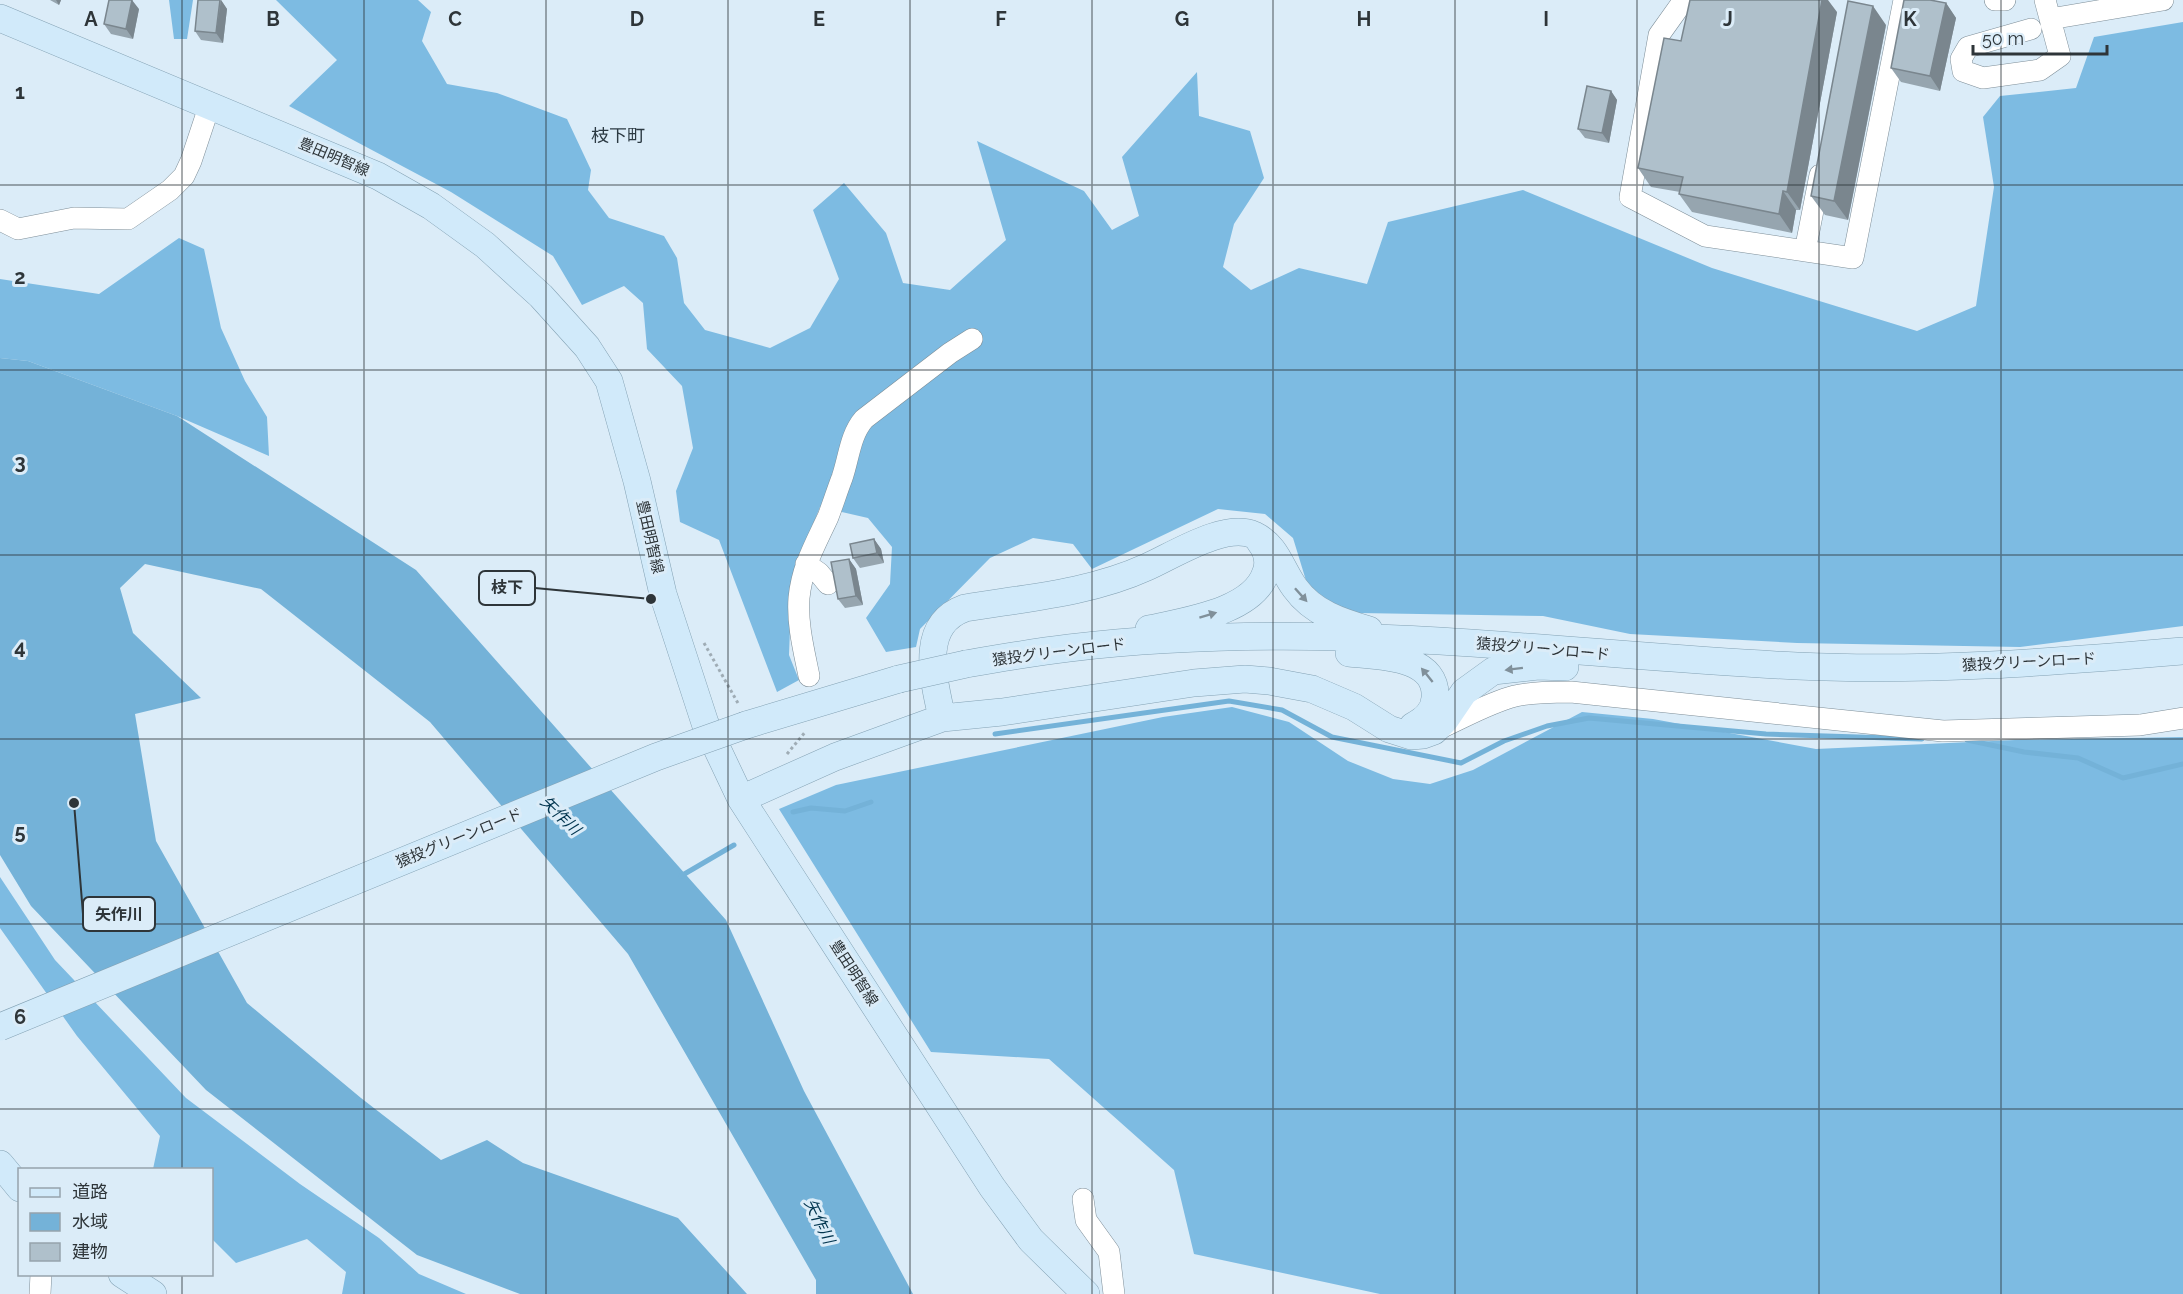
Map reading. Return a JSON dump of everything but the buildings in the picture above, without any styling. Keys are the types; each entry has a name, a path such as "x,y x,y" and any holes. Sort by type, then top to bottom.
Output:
{"main road":[{"name":"豊田明智線","path":"0,18 378,176 431,206 485,245 541,296 587,347 609,381 621,417 663,594 705,723 741,799 992,1187 1031,1240 1086,1294"},
{"path":"942,718 932,651 938,628 944,619 954,612 965,608 1095,586 1134,573 1226,533 1240,532 1252,535 1272,549 1296,591 1319,612 1350,625 1399,639"},
{"path":"1069,648 1201,617 1227,609 1244,600 1257,589 1268,569 1266,551 1252,535"},
{"name":"猿投グリーンロード","path":"0,1027 745,720 899,679 966,664 1069,648 1147,642 1310,637 1399,639 1646,658 1887,668 1978,666 2183,651"},
{"path":"1147,642 1367,655 1407,662 1419,666 1428,673 1434,682 1435,705 1424,720 1414,726 1404,728 1377,721"},
{"path":"741,799 835,757 942,718 1002,712 1194,683 1269,681 1312,690 1354,707 1389,729 1411,736 1423,735 1434,730 1445,720 1464,692 1493,671 1539,666 1758,675 1820,674 1887,668"},
{"path":"0,1164 18,1186"},
{"path":"124,1276 153,1294"}],"street":[{"path":"1684,0 1659,35 1630,196 1705,236 1853,258 1904,0"},
{"path":"1995,0 2005,0"},
{"path":"2031,29 1968,47 1961,59 1963,71 1983,78 2040,70 2060,56 2047,9 2163,0"},
{"path":"0,220 18,230 74,218 128,219 170,190 184,176 210,104"},
{"path":"1805,251 1822,160"},
{"path":"809,676 802,638 799,601 806,564 845,471 856,428 873,412 972,339"},
{"path":"806,564 819,573 828,584"},
{"path":"1434,730 1514,696 1550,692 1570,692 1943,731 2140,725 2183,718"},
{"path":"1083,1199 1086,1220 1109,1252 1114,1294"},
{"path":"40,1294 41,1276"}],"path":[{"path":"701,638 745,720"},
{"path":"782,760 811,725"}],"shaded area":[{"path":"169,0 193,0 187,39 174,39"},
{"path":"276,0 418,0 431,12 422,41 447,84 497,93 567,119 591,170 588,190 609,218 664,236 677,258 684,303 705,330 770,348 810,328 839,279 813,210 844,183 886,233 903,283 950,290 1006,240 977,141 1084,191 1112,230 1139,216 1122,157 1197,72 1199,116 1250,131 1264,178 1234,224 1223,267 1251,290 1299,268 1367,284 1388,222 1523,190 1712,268 1917,331 1976,306 1994,187 1983,117 2000,96 2076,88 2094,37 2183,22 2183,626 2020,647 1797,643 1630,634 1543,616 1359,613 1331,607 1308,587 1293,538 1265,514 1218,509 1092,569 1073,544 1033,538 990,558 920,629 916,647 886,652 866,618 890,584 892,547 868,518 820,507 792,576 789,655 799,680 777,692 719,540 680,522 676,491 693,448 682,386 647,349 643,303 624,286 582,305 553,256 451,192 289,106 337,60"},
{"path":"179,238 204,249 221,328 245,381 267,417 269,456 177,416 28,361 0,358 0,279 99,294"},
{"path":"1232,707 1289,722 1348,761 1393,779 1430,784 1473,770 1582,712 1653,719 1816,749 2015,740 2183,737 2183,1294 1380,1294 1194,1254 1174,1170 1049,1059 931,1052 779,809 836,785 1163,717"},
{"path":"0,877 55,960 186,1098 300,1184 379,1238 419,1274 466,1294 342,1294 346,1272 307,1239 236,1263 213,1240 213,1168 153,1168 160,1136 77,1036 0,928"}],"water":[{"name":"矢作川","path":"0,358 28,361 177,416 416,570 726,920 804,1091 913,1294 816,1294 816,1280 628,954 430,722 261,589 145,564 120,588 133,633 201,698 135,714 156,841 247,1003 361,1098 441,1160 487,1140 523,1163 678,1218 747,1294 520,1294 417,1255 206,1090 31,906 0,855"}],"waterway":[{"path":"995,734 1229,701 1282,710 1332,737 1461,763 1504,741 1547,726 1589,718 1766,734 1922,739"},
{"path":"1967,740 2024,752 2078,758 2123,778 2183,764"},
{"path":"793,812 811,808 845,811 871,802"},
{"path":"681,876 734,845"}],"place":[{"name":"枝下","path":"651,599"},
{"name":"矢作川","path":"74,803"}],"district":[{"name":"枝下町","path":"618,136"}]}
